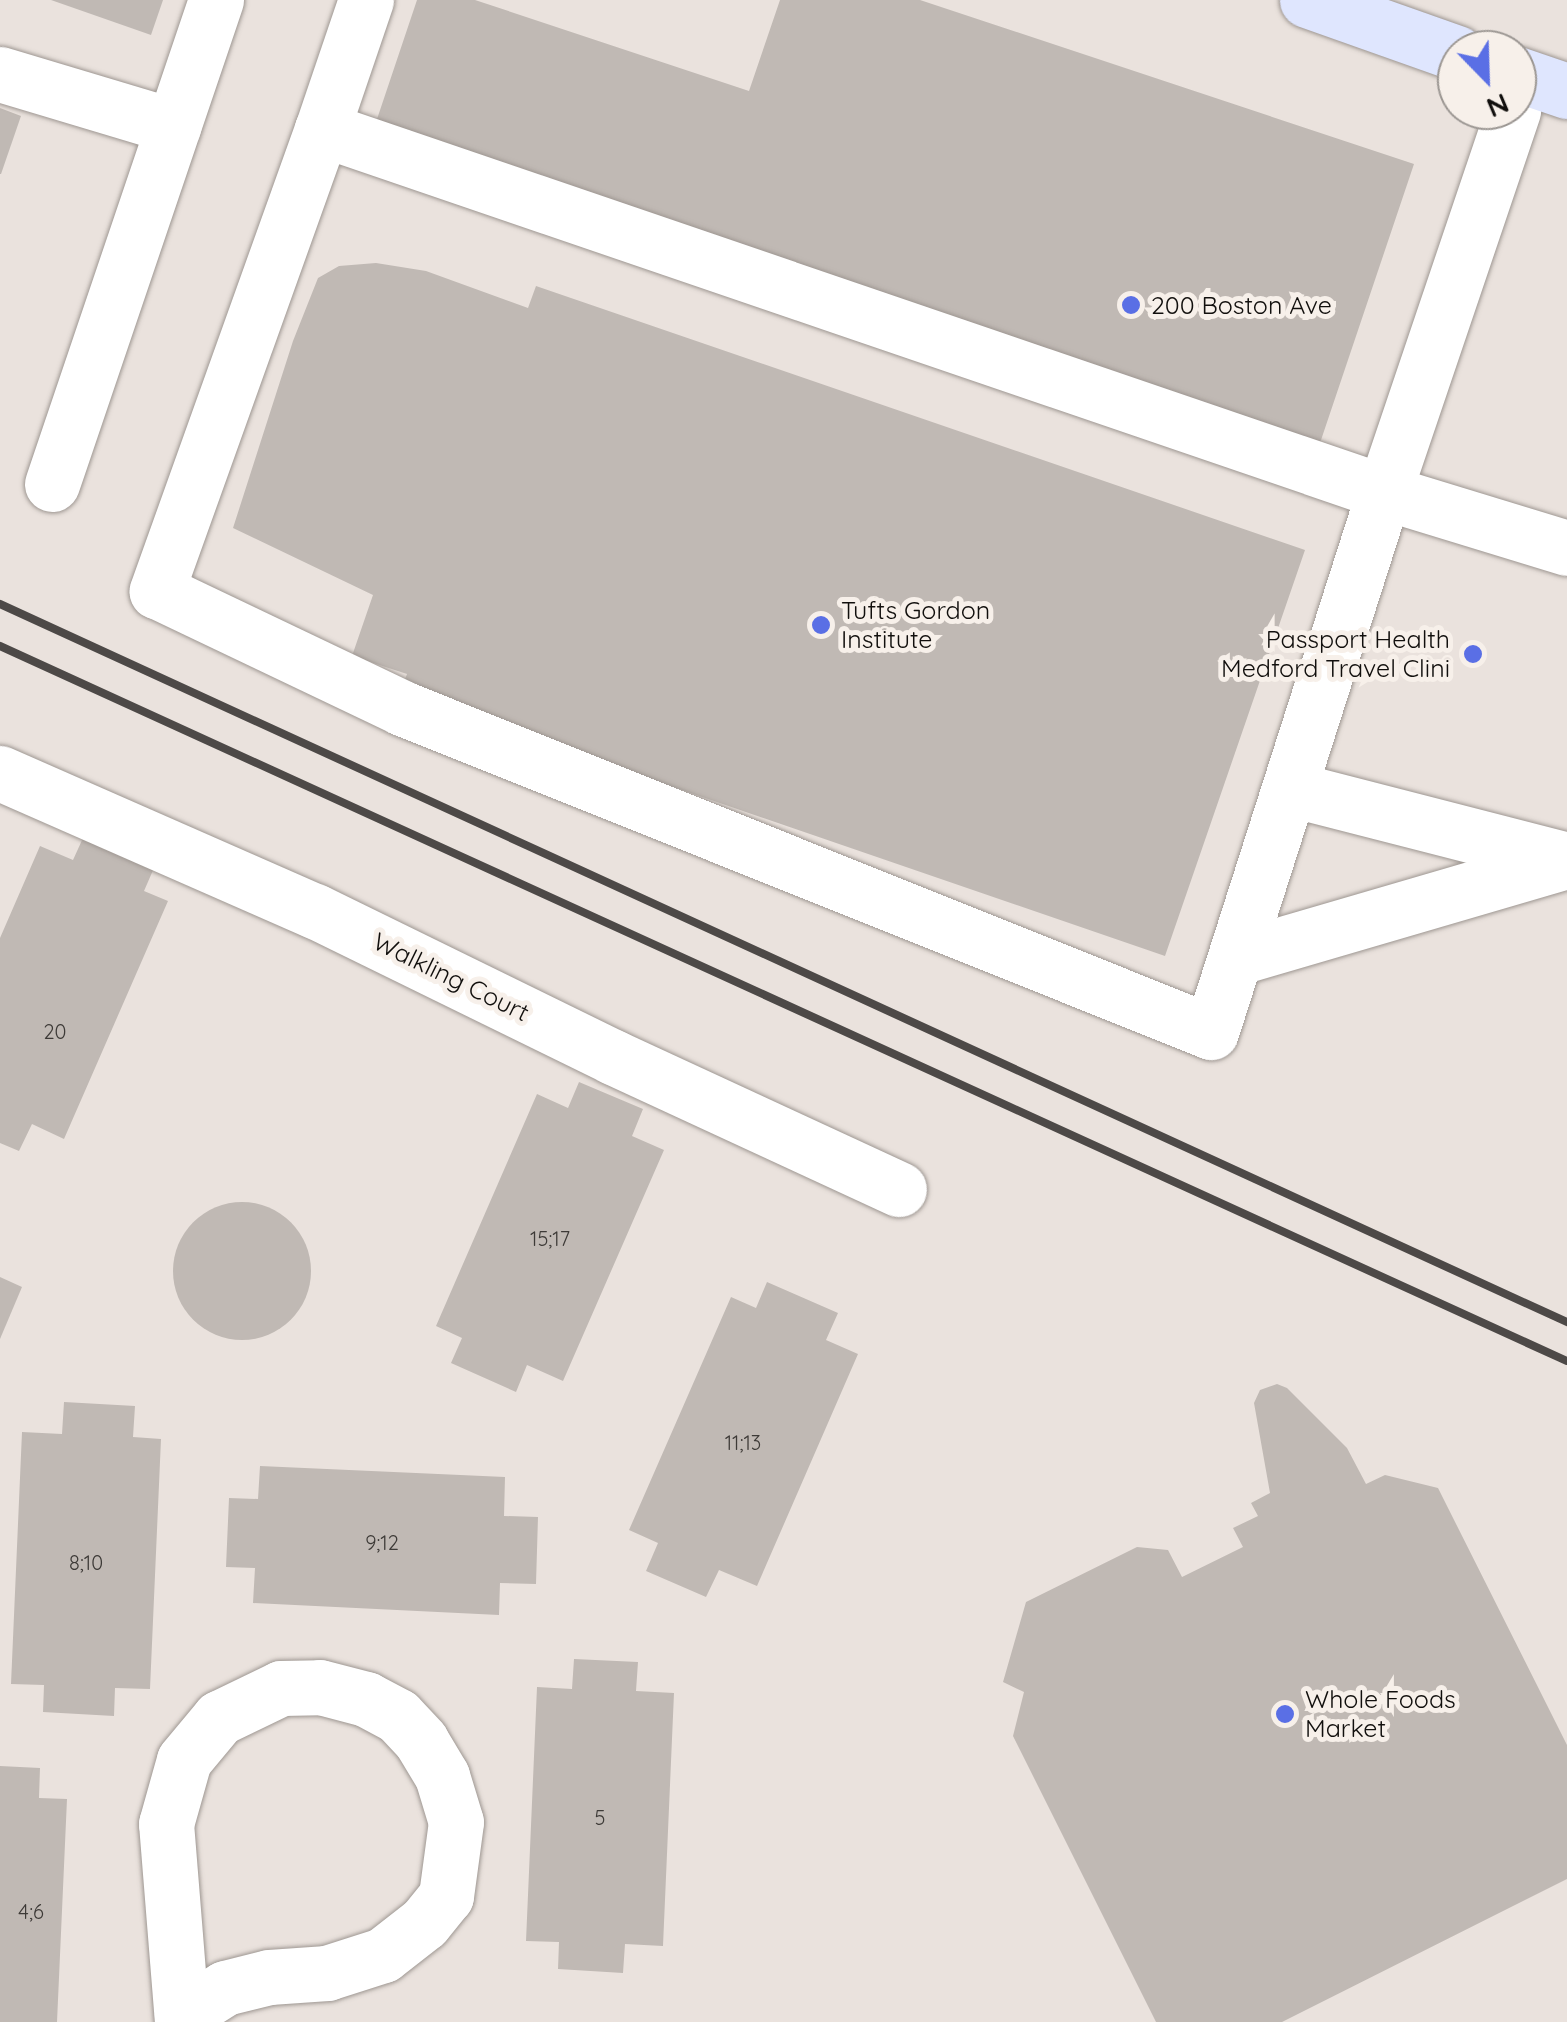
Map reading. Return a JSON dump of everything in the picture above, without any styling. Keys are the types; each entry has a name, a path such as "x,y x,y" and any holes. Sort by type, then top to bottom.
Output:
{"main road":[{"path":"1307,0 1387,14 1437,42"}],"street":[{"path":"52,484 216,0"},
{"path":"366,0 157,591 402,708 1211,1032 1384,492 1514,130"},
{"path":"0,74 174,126"},
{"path":"322,129 1384,492 1567,548"},
{"name":"Walkling Court","path":"0,773 72,800 315,911 614,1057 899,1189"},
{"path":"1291,790 1567,860"},
{"path":"1235,958 1567,860"},
{"path":"320,1686 366,1699 398,1716 421,1741 442,1776 456,1822 446,1896 424,1924 383,1954 327,1973 270,1977 226,1988 182,2018 166,1824 184,1760 218,1718 281,1688 320,1686"}],"building":[{"path":"51,0 163,0 151,35"},
{"name":"200 Boston Ave","path":"417,0 475,0 749,91 780,0 920,0 1414,164 1319,446 373,131"},
{"path":"0,108 21,116 1,174 0,174"},
{"name":"Tufts Gordon Institute","path":"376,263 426,271 528,308 536,286 1305,550 1165,956 400,693 407,674 352,656 373,595 233,528 293,341 318,278 339,266"},
{"path":"83,838 154,868 144,891 168,901 64,1139 32,1124 19,1151 0,1143 0,938 40,846 73,860"},
{"path":"579,1082 643,1109 632,1136 664,1150 563,1381 527,1365 516,1392 451,1363 462,1338 436,1326 537,1094 568,1108"},
{"path":"242,1202 268,1208 291,1222 305,1245 311,1271 305,1297 291,1320 268,1334 242,1340 216,1334 193,1320 179,1297 173,1271 179,1245 193,1222 216,1208"},
{"path":"0,1277 22,1287 0,1339"},
{"path":"767,1282 838,1313 826,1340 858,1354 757,1586 719,1570 706,1597 646,1571 658,1543 629,1530 731,1297 756,1308"},
{"name":"Whole Foods Market","path":"1277,1384 1287,1388 1347,1448 1366,1484 1385,1475 1438,1488 1567,1745 1567,1879 1282,2022 1156,2022 1013,1736 1024,1692 1003,1682 1026,1602 1137,1547 1168,1550 1182,1577 1243,1547 1233,1528 1258,1516 1251,1503 1270,1493 1254,1403 1260,1390"},
{"path":"64,1402 135,1406 133,1437 161,1439 150,1689 115,1688 114,1716 43,1712 44,1685 11,1684 22,1432 62,1434"},
{"path":"260,1466 505,1477 504,1516 538,1517 536,1584 500,1583 499,1615 253,1603 255,1568 226,1567 229,1498 258,1499"},
{"path":"574,1659 638,1662 636,1691 674,1693 663,1946 625,1944 623,1973 558,1969 559,1942 526,1941 537,1687 572,1689"},
{"path":"0,1766 40,1768 39,1798 67,1799 57,2022 0,2022"}],"railway":[{"path":"0,604 1567,1322"},
{"path":"0,646 1567,1361"}],"place":[{"name":"200 Boston Ave","path":"1131,305"},
{"name":"Tufts Gordon Institute","path":"821,625"},
{"name":"Passport Health Medford Travel Clini","path":"1473,654"},
{"name":"Whole Foods Market","path":"1285,1714"}]}
